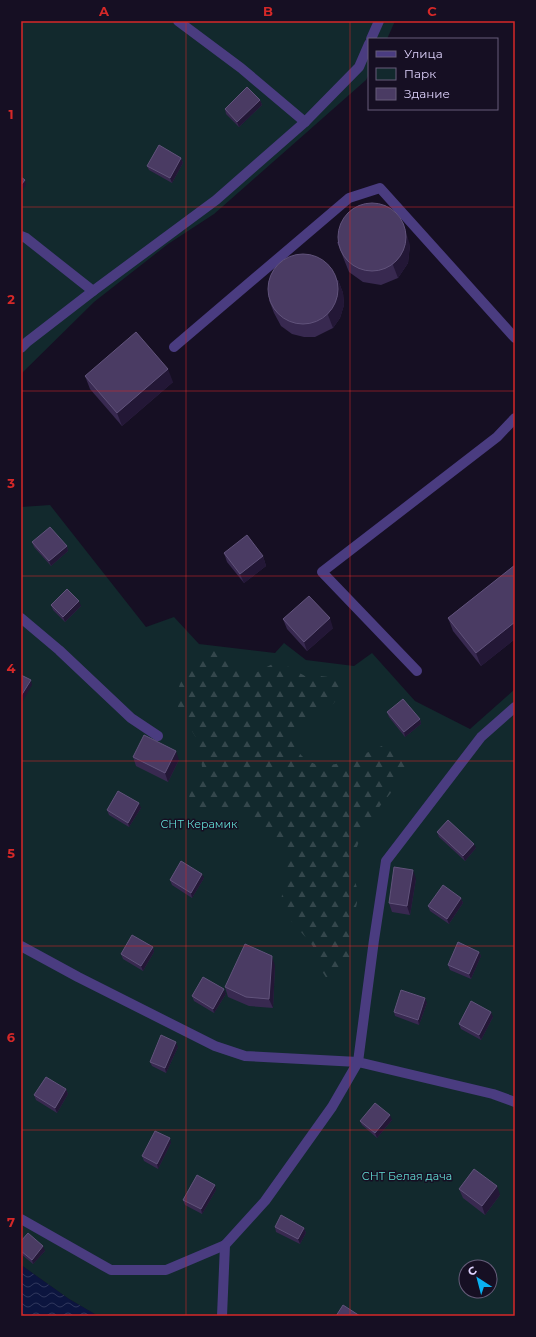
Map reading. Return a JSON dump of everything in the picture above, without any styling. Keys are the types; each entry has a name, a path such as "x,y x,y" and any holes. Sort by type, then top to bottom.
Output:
{"street":[{"path":"178,21 241,68 305,122"},
{"path":"371,38 379,21"},
{"path":"21,348 26,342 93,291 216,200 305,122 359,68 368,46"},
{"path":"174,347 349,198 380,188 515,338"},
{"path":"21,236 93,291"},
{"path":"417,671 322,572 497,437 515,418"},
{"path":"21,618 59,650 131,718 158,736"},
{"path":"21,1219 111,1270 166,1270 225,1245 265,1201 332,1107 358,1062 386,861 481,737 515,707"},
{"path":"21,946 78,977 215,1046 245,1056 358,1062 493,1094 515,1102"},
{"path":"222,1316 225,1245"}],"green space":[{"path":"21,21 395,21 387,38 368,38 368,76 366,80 214,214 168,244 94,302 21,374"},
{"name":"СНТ Керамик","path":"50,505 146,627 174,617 199,644 275,653 284,643 306,660 354,666 372,653 415,701 470,729 515,689 515,1316 98,1316 69,1299 21,1265 21,507"},
{"path":"211,650 227,655 236,667 250,676 278,661 305,676 337,678 342,693 333,704 296,722 293,736 294,744 298,752 311,762 321,765 332,765 355,758 387,744 400,754 408,770 371,819 358,844 353,859 353,874 357,888 357,903 350,932 350,964 340,975 327,979 320,968 317,953 310,942 281,910 286,879 286,867 280,846 274,837 242,806 200,810 189,800 190,785 203,776 200,749 195,736 179,710 175,696 181,682 201,656"}],"water":[{"path":"21,1265 69,1299 98,1316 21,1316"}],"building":[{"path":"247,87 260,100 237,122 225,109"},
{"path":"159,145 181,158 170,178 147,166"},
{"path":"21,177 25,180 21,185"},
{"path":"372,203 385,206 396,213 403,224 406,237 403,250 396,261 385,268 372,271 359,268 348,261 341,250 338,237 341,224 348,213 359,206"},
{"path":"296,254 310,254 323,260 332,269 338,282 336,302 328,314 310,324 296,324 283,318 274,309 268,296 268,282 274,269 283,260"},
{"path":"136,332 168,369 117,413 85,376"},
{"path":"50,527 67,546 49,561 32,542"},
{"path":"247,535 263,556 240,574 224,553"},
{"path":"515,565 515,622 476,653 448,618"},
{"path":"67,589 79,601 63,617 51,605"},
{"path":"309,596 330,618 304,642 283,619"},
{"path":"21,675 31,680 21,696"},
{"path":"403,699 420,719 404,732 387,712"},
{"path":"144,735 176,751 165,773 133,757"},
{"path":"118,791 139,803 128,823 107,810"},
{"path":"448,820 474,844 463,856 437,832"},
{"path":"181,861 202,874 191,893 170,880"},
{"path":"394,867 413,870 407,906 389,903"},
{"path":"443,885 461,898 447,919 428,906"},
{"path":"132,935 153,947 141,966 121,954"},
{"path":"458,942 479,952 469,974 448,965"},
{"path":"245,944 272,956 269,999 246,997 225,987"},
{"path":"203,977 224,989 213,1009 192,996"},
{"path":"401,990 425,998 418,1020 394,1012"},
{"path":"471,1001 491,1012 479,1035 459,1024"},
{"path":"161,1035 176,1042 165,1068 150,1062"},
{"path":"46,1077 66,1089 55,1108 34,1095"},
{"path":"375,1103 390,1115 375,1133 360,1121"},
{"path":"155,1131 170,1138 157,1164 142,1156"},
{"path":"474,1169 497,1186 482,1206 459,1189"},
{"path":"197,1175 215,1185 201,1209 183,1200"},
{"path":"281,1215 304,1228 298,1239 275,1227"},
{"path":"28,1233 43,1246 32,1260 21,1251 21,1241"},
{"path":"343,1305 360,1316 336,1316"}],"park label":[{"name":"СНТ Белая дача","path":"407,1176"}]}
